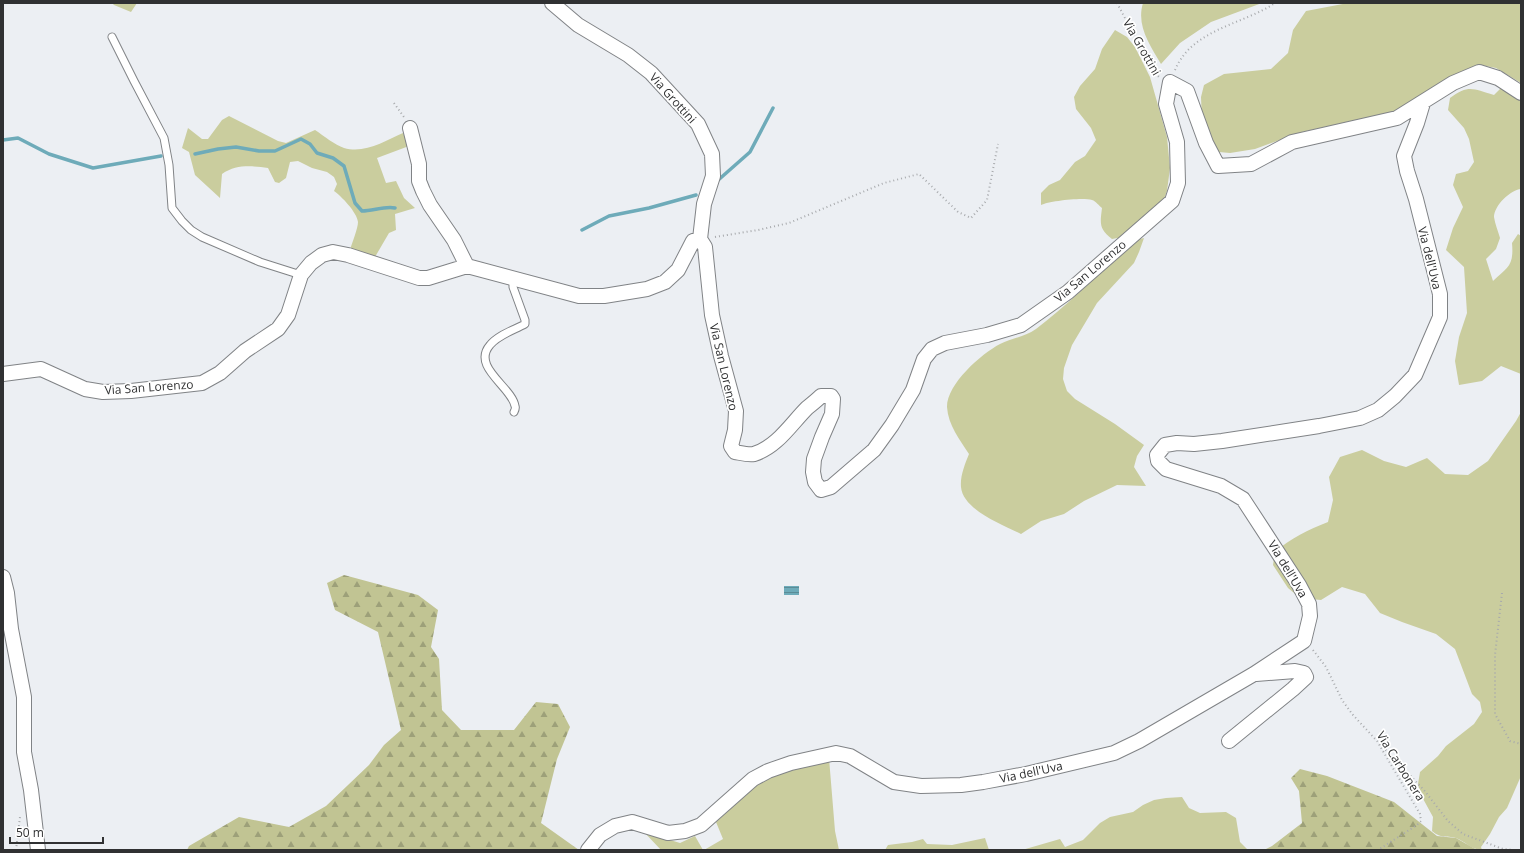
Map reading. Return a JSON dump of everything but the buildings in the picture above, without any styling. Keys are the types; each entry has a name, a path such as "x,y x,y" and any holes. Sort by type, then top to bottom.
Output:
{"street":[{"name":"Via Grottini","path":"552,3 578,25 628,55 651,73 698,124 712,154 713,176 704,204 700,239"},
{"path":"1170,85 1187,91 1206,143 1218,166 1251,164 1292,142 1397,118 1453,83 1479,72 1498,78 1521,93"},
{"name":"Via San Lorenzo","path":"700,239 705,247 712,315 736,411 735,430 731,446 735,452 743,454 752,454 763,450 776,441 807,408 821,396 831,396 833,399 832,414 814,459 813,472 815,482 821,490 832,487 874,450 892,425 913,390 924,359 932,349 945,343 987,335 1021,325 1068,292 1172,201 1178,183 1177,142 1166,104 1170,85"},
{"name":"Via dell'Uva","path":"588,850 600,835 614,826 632,822 668,833 685,831 700,825 753,779 768,771 791,763 836,753 850,756 894,782 921,786 961,785 982,782 1026,774 1114,753 1139,742 1254,674 1304,641 1310,616 1309,604 1299,585 1243,499 1221,486 1166,469 1158,461 1157,455 1165,445 1222,441 1360,418 1378,410 1395,396 1415,375 1440,317 1440,294 1404,156 1423,103"},
{"path":"410,128 419,164 420,181 423,191 430,205 454,240 467,266 579,296 604,296 647,289 665,282 678,270 693,241 700,239"},
{"name":"Via San Lorenzo","path":"3,374 41,369 85,389 103,392 131,392 202,383 220,373 245,351 278,329 288,315 301,275 311,263 322,255 333,252 348,255 419,278 428,278 467,266"},
{"path":"3,577 7,592 11,629 24,697 24,752 31,790 38,850"},
{"path":"1229,742 1306,677 1304,673 1295,670 1254,674"}],"lane":[{"path":"112,37 164,138 169,164 172,208 182,221 191,230 202,237 260,262 301,275"},
{"path":"513,279 513,287 525,320 524,324 490,345 486,353 485,362 511,398 515,406 514,412"}],"path":[{"name":"Via Grottini","path":"1117,3 1152,69 1170,85"},
{"path":"1170,85 1178,63 1197,41 1230,24 1266,9 1275,3"},
{"path":"394,103 410,128"},
{"path":"700,239 743,233 789,223 884,183 919,174 958,212 971,218 988,200 998,144"},
{"path":"1502,593 1495,655 1495,714 1510,741 1521,744"},
{"name":"Via Carbonera","path":"1304,641 1315,652 1326,667 1342,700 1353,715 1377,741 1420,814 1421,821 1417,826 1378,850"},
{"path":"1377,741 1424,790 1448,821 1463,834 1503,849 1514,850"}],"green space":[{"path":"112,3 137,3 131,12"},
{"path":"1143,3 1262,3 1211,22 1180,43 1161,64 1145,35 1141,20"},
{"path":"1348,3 1521,3 1521,83 1496,68 1481,65 1449,79 1400,110 1302,132 1255,149 1230,153 1219,152 1210,144 1202,122 1201,97 1204,85 1224,74 1271,69 1288,53 1293,30 1306,11"},
{"path":"1115,30 1127,37 1135,47 1150,77 1167,137 1170,168 1167,191 1163,202 1123,237 1112,239 1101,226 1102,208 1095,201 1088,199 1074,199 1041,205 1041,193 1049,185 1060,180 1075,162 1085,156 1096,140 1091,128 1076,109 1074,97 1080,86 1095,69 1102,49"},
{"path":"1502,87 1521,101 1521,189 1508,195 1503,199 1497,208 1494,217 1500,238 1496,249 1486,259 1493,281 1509,265 1512,257 1512,243 1518,234 1521,236 1521,374 1501,366 1482,381 1459,385 1455,361 1459,337 1467,313 1464,267 1446,250 1453,228 1463,207 1453,185 1456,174 1468,171 1474,162 1469,139 1464,128 1448,110 1450,98 1462,91 1471,89 1494,95"},
{"path":"229,116 278,141 286,143 315,130 341,147 360,149 375,146 403,133 409,146 377,158 386,183 396,181 404,198 415,208 395,214 396,230 389,233 375,257 350,250 357,228 357,218 348,205 334,191 337,184 334,177 327,172 312,168 298,161 290,162 286,178 279,183 275,182 268,168 250,166 239,167 222,174 220,198 195,175 189,152 182,148 188,128 202,139 208,139 222,120"},
{"path":"1144,238 1134,263 1097,303 1072,345 1064,368 1063,379 1067,391 1075,399 1115,424 1144,445 1137,456 1134,467 1146,486 1117,485 1084,501 1064,514 1041,521 1021,534 976,510 963,495 961,479 969,454 955,432 950,420 947,407 948,398 959,380 975,362 1000,344 1036,329 1074,297 1133,241"},
{"path":"1521,412 1521,776 1507,808 1499,817 1481,847 1482,850 1478,850 1459,839 1441,836 1432,831 1433,817 1421,795 1418,784 1420,772 1438,756 1446,746 1474,724 1482,712 1480,702 1472,694 1455,649 1436,634 1380,613 1365,594 1342,587 1321,600 1300,598 1288,588 1273,565 1275,552 1281,547 1300,535 1328,522 1333,500 1329,477 1340,457 1362,450 1384,461 1406,467 1427,458 1445,474 1468,475 1488,461"},
{"path":"344,575 418,595 438,610 431,647 439,659 442,710 461,730 514,730 536,702 558,704 570,727 557,759 541,823 579,850 187,850 189,846 239,817 289,827 326,806 369,765 384,745 401,730 378,632 335,610 327,583"},
{"path":"829,758 835,831 839,850 704,850 723,839 716,822 759,783 771,776"},
{"path":"1300,769 1327,776 1394,802 1437,836 1456,838 1477,850 1264,850 1272,846 1302,823 1299,791 1291,778"},
{"path":"1182,797 1189,808 1200,813 1226,812 1236,818 1240,842 1248,850 1022,850 1060,839 1065,847 1083,840 1100,823 1110,817 1133,812 1154,800"},
{"path":"644,832 680,843 695,836 703,850 661,850"},
{"path":"985,838 989,850 885,850 888,845 923,839 927,844 952,845"}],"water":[{"path":"784,586 799,586 799,595 784,595"}],"waterway":[{"path":"716,182 750,152 773,108"},
{"path":"3,140 18,138 49,154 93,168 161,156"},
{"path":"195,154 236,147 259,151 275,151 301,139 310,144 317,153 333,158 344,166 355,203 362,211 395,208"},
{"path":"582,230 609,216 649,208 696,195"}]}
